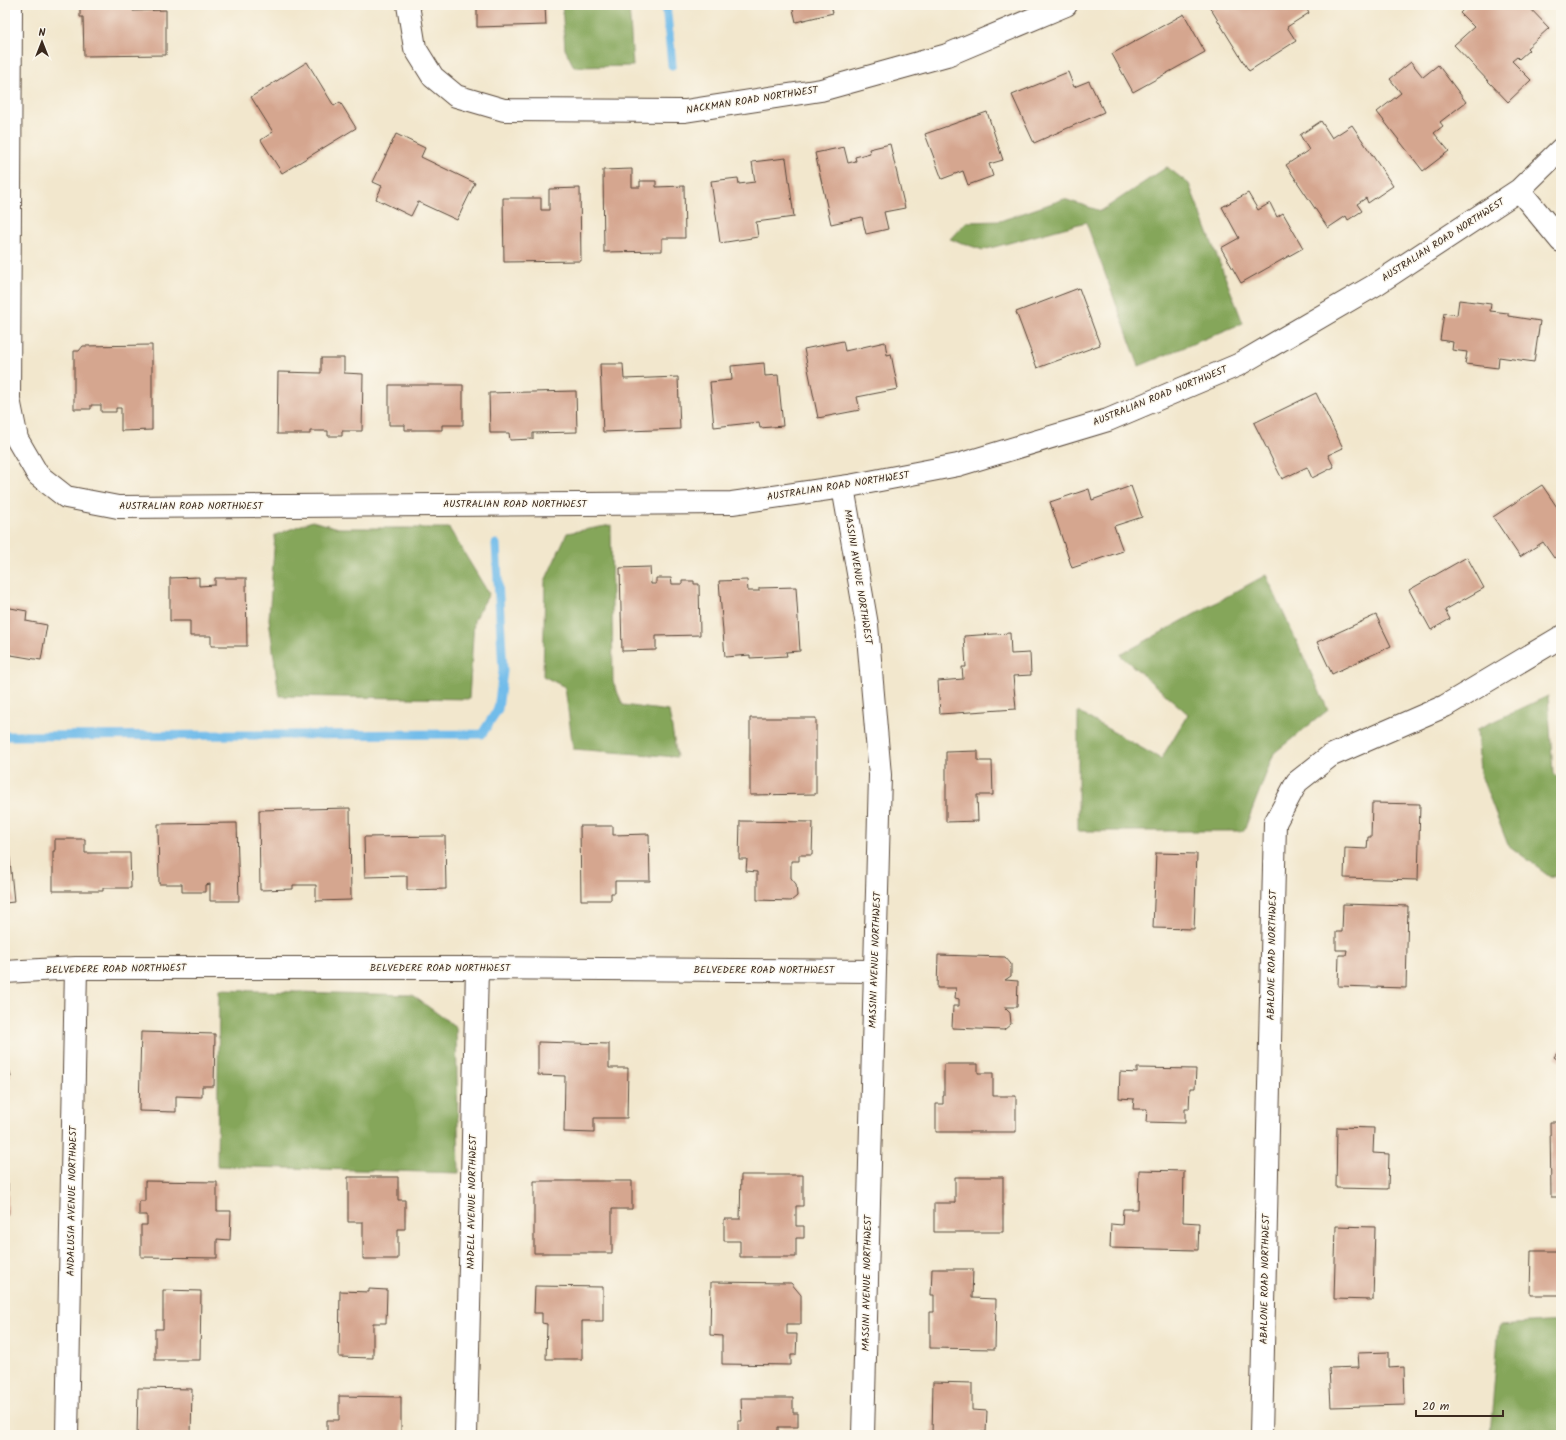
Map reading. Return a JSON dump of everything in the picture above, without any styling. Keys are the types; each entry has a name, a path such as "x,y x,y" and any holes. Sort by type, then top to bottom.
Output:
{"street":[{"name":"AUSTRALIAN ROAD NORTHWEST","path":"11,5 9,399 17,439 38,475 66,497 118,507 732,503 843,487 958,465 1108,420 1238,365 1375,285 1519,190 1561,149"},
{"name":"NACKMAN ROAD NORTHWEST","path":"408,5 415,48 433,77 456,96 504,110 685,111 821,90 947,55 1066,5"},
{"path":"1519,190 1561,241"},
{"name":"MASSINI AVENUE NORTHWEST","path":"843,487 867,625 880,775 863,1435"},
{"name":"ABALONE ROAD NORTHWEST","path":"1261,1435 1275,822 1297,782 1330,756 1445,706 1561,637"},
{"name":"BELVEDERE ROAD NORTHWEST","path":"5,972 76,968 477,968 874,971"},
{"name":"ANDALUSIA AVENUE NORTHWEST","path":"68,1435 76,968"},
{"name":"NADELL AVENUE NORTHWEST","path":"466,1435 477,968"}],"green space":[{"path":"562,5 629,5 633,66 574,67 565,49"},
{"path":"1167,167 1189,184 1243,323 1139,366 1086,222 983,250 950,239 966,222 1000,221 1064,199 1101,211"},
{"path":"312,521 339,528 449,528 489,594 474,620 469,699 279,696 269,619 275,535"},
{"path":"611,525 613,682 623,705 669,711 677,757 573,749 565,687 543,676 545,581 567,533"},
{"path":"1266,575 1328,710 1274,753 1244,831 1078,831 1078,712 1161,759 1188,714 1120,655"},
{"path":"1548,696 1553,773 1561,780 1561,877 1550,876 1508,845 1480,773 1477,729"},
{"path":"219,990 412,995 456,1027 459,1173 217,1166"},
{"path":"1561,1321 1561,1435 1490,1435 1499,1325"}],"building":[{"path":"80,5 133,5 133,11 166,10 166,55 84,56 83,17 80,17"},
{"path":"477,5 545,5 546,25 477,27"},
{"path":"792,5 831,5 833,13 796,22"},
{"path":"1304,5 1309,13 1287,27 1296,41 1249,71 1209,6"},
{"path":"1468,5 1527,5 1549,28 1527,48 1529,50 1519,59 1517,57 1512,61 1531,80 1508,102 1454,45 1474,27 1460,13"},
{"path":"1184,14 1205,52 1133,92 1112,54"},
{"path":"307,62 334,106 340,102 356,128 282,173 261,140 273,132 251,97"},
{"path":"1411,62 1423,77 1438,65 1466,102 1440,122 1443,126 1434,133 1449,151 1423,171 1377,112 1401,93 1390,79"},
{"path":"1068,72 1074,87 1089,81 1104,112 1034,143 1012,95"},
{"path":"987,112 1003,160 989,164 993,176 968,185 963,171 942,179 925,134"},
{"path":"1321,121 1332,138 1352,125 1393,186 1368,203 1366,198 1357,204 1362,211 1348,220 1346,216 1328,228 1286,165 1309,150 1300,135"},
{"path":"396,134 425,148 421,157 475,183 457,220 418,202 411,216 376,199 382,186 373,182"},
{"path":"890,144 905,208 884,212 888,229 866,234 862,217 831,224 815,153 844,147 848,163 856,161 855,157 870,153 869,149"},
{"path":"786,158 794,217 756,222 758,237 720,243 711,181 738,178 739,184 755,182 752,162"},
{"path":"632,169 632,187 640,187 640,181 656,181 656,187 684,186 685,238 662,238 662,251 604,252 603,170"},
{"path":"580,188 581,261 504,262 503,198 541,198 541,210 549,210 549,189"},
{"path":"1248,193 1258,210 1270,203 1277,217 1283,213 1303,248 1241,283 1221,248 1239,238 1222,207"},
{"path":"1079,288 1100,345 1037,368 1016,312"},
{"path":"1459,300 1491,304 1490,311 1508,313 1508,316 1540,321 1534,362 1499,357 1498,368 1465,364 1467,352 1452,350 1453,342 1440,340 1444,313 1457,315"},
{"path":"843,341 845,351 885,342 887,355 891,354 898,389 857,397 860,410 818,418 804,349"},
{"path":"152,345 152,430 121,431 121,408 116,408 116,412 101,412 101,405 91,405 91,409 74,409 74,351 79,351 83,346"},
{"path":"321,358 344,358 344,373 363,374 362,431 342,431 342,436 328,436 328,431 310,431 310,434 277,434 278,372 321,373"},
{"path":"764,363 765,376 778,375 783,426 760,428 759,422 714,427 710,382 732,380 731,366"},
{"path":"600,364 623,364 624,379 678,377 680,429 603,432"},
{"path":"389,385 463,385 463,425 442,425 442,430 405,430 405,425 389,425"},
{"path":"576,391 577,432 533,433 533,439 510,440 509,433 490,433 489,393"},
{"path":"1316,393 1343,448 1328,455 1334,467 1312,478 1307,467 1282,479 1254,423"},
{"path":"1542,485 1561,513 1561,553 1554,558 1543,542 1520,557 1493,517"},
{"path":"1131,486 1142,517 1114,526 1123,551 1072,568 1050,502 1089,489 1092,500"},
{"path":"1467,557 1484,588 1445,610 1450,619 1431,630 1409,590"},
{"path":"650,567 651,584 656,584 656,578 671,578 672,584 682,584 682,581 694,581 694,584 699,584 700,635 656,636 656,650 622,651 620,568"},
{"path":"199,577 199,586 215,585 215,578 246,578 247,646 211,646 211,636 190,636 190,621 170,621 170,578"},
{"path":"747,580 748,591 759,591 759,588 796,587 800,651 786,652 787,656 750,658 750,655 725,657 719,581"},
{"path":"5,607 27,611 26,621 47,625 41,660 5,654"},
{"path":"1376,615 1391,646 1332,674 1317,642"},
{"path":"1010,633 1011,654 1030,653 1031,675 1013,676 1016,709 940,714 938,681 963,679 962,667 966,667 964,636"},
{"path":"750,718 816,718 816,794 750,795"},
{"path":"978,751 978,761 992,761 993,795 977,795 978,821 946,822 946,752"},
{"path":"1372,803 1420,804 1418,880 1344,878 1345,848 1367,849 1368,837 1371,837"},
{"path":"350,808 351,900 316,901 316,885 293,885 293,889 260,890 259,810"},
{"path":"740,821 813,822 812,855 799,855 799,861 791,861 791,878 796,884 797,896 791,901 757,900 757,872 746,871 747,859 739,859"},
{"path":"237,823 239,901 210,901 210,884 205,885 205,892 182,892 182,884 159,884 158,824"},
{"path":"580,826 613,826 613,835 649,834 650,881 615,881 615,893 611,893 611,900 581,900"},
{"path":"5,829 7,829 14,902 5,903"},
{"path":"445,836 446,889 407,890 407,876 365,877 364,837"},
{"path":"55,839 85,839 85,853 130,853 131,888 103,888 103,891 53,891 53,851 55,851"},
{"path":"1156,853 1197,854 1194,929 1153,928"},
{"path":"1343,904 1408,906 1406,988 1338,986 1339,955 1346,955 1347,950 1336,950 1336,932 1342,932"},
{"path":"938,955 1005,957 1011,964 1011,976 1005,980 1018,981 1017,1007 1004,1007 1010,1013 1011,1024 1004,1030 952,1028 953,1006 959,1006 959,999 955,998 956,988 937,988"},
{"path":"141,1032 215,1034 214,1086 202,1086 202,1097 176,1096 176,1112 139,1111"},
{"path":"538,1042 609,1044 609,1068 628,1068 627,1118 594,1118 594,1133 564,1132 565,1076 538,1075"},
{"path":"1561,1048 1561,1062 1554,1057"},
{"path":"5,1052 11,1077 5,1078"},
{"path":"944,1064 978,1064 978,1073 993,1073 993,1096 1016,1096 1016,1132 936,1132 936,1104 943,1104 944,1096"},
{"path":"1137,1068 1196,1069 1195,1088 1190,1088 1189,1109 1185,1109 1185,1123 1146,1122 1147,1109 1133,1109 1134,1099 1119,1098 1120,1072 1137,1073"},
{"path":"1550,1122 1561,1122 1561,1197 1551,1197"},
{"path":"1337,1127 1374,1128 1373,1153 1389,1154 1388,1189 1336,1188"},
{"path":"1139,1170 1184,1171 1183,1222 1199,1223 1198,1250 1110,1248 1111,1224 1122,1225 1123,1209 1138,1209"},
{"path":"741,1175 803,1175 803,1206 796,1206 796,1226 804,1226 804,1238 796,1238 796,1257 740,1257 740,1241 724,1241 724,1219 740,1219"},
{"path":"348,1177 398,1177 398,1200 405,1200 405,1229 398,1229 398,1259 363,1259 363,1222 348,1222"},
{"path":"955,1177 1003,1177 1003,1232 934,1232 934,1203 955,1203"},
{"path":"145,1181 217,1182 217,1211 231,1211 230,1240 217,1239 217,1258 141,1257 141,1225 147,1225 147,1215 139,1215 139,1201 145,1201"},
{"path":"534,1181 632,1181 632,1209 612,1209 612,1253 534,1253"},
{"path":"5,1183 8,1183 8,1215 5,1215"},
{"path":"1336,1226 1375,1227 1373,1300 1334,1299"},
{"path":"1531,1251 1561,1251 1561,1295 1530,1295"},
{"path":"932,1269 973,1269 972,1298 996,1299 995,1349 930,1348 930,1312 934,1312 934,1295 931,1295"},
{"path":"711,1282 791,1283 801,1295 801,1324 787,1324 787,1334 797,1334 796,1355 791,1355 791,1365 722,1364 722,1336 710,1335"},
{"path":"535,1286 603,1287 603,1321 582,1321 582,1359 546,1359 547,1324 542,1323 542,1313 534,1313"},
{"path":"369,1289 387,1290 386,1323 373,1323 373,1358 339,1357 340,1291 369,1292"},
{"path":"163,1290 201,1291 200,1360 155,1360 155,1329 163,1329"},
{"path":"1389,1352 1389,1368 1404,1367 1405,1405 1331,1407 1329,1368 1359,1367 1358,1353"},
{"path":"933,1382 972,1383 972,1410 987,1411 986,1432 971,1432 971,1435 932,1435"},
{"path":"138,1388 192,1389 191,1435 137,1435"},
{"path":"339,1396 401,1397 401,1435 327,1435 327,1420 339,1420"},
{"path":"741,1398 793,1398 793,1413 798,1413 798,1427 778,1427 778,1435 727,1435 727,1433 741,1433 738,1431 738,1421 742,1421"}],"waterway":[{"path":"666,5 672,65"},
{"path":"5,736 482,734 498,709 503,671 496,544"}]}
